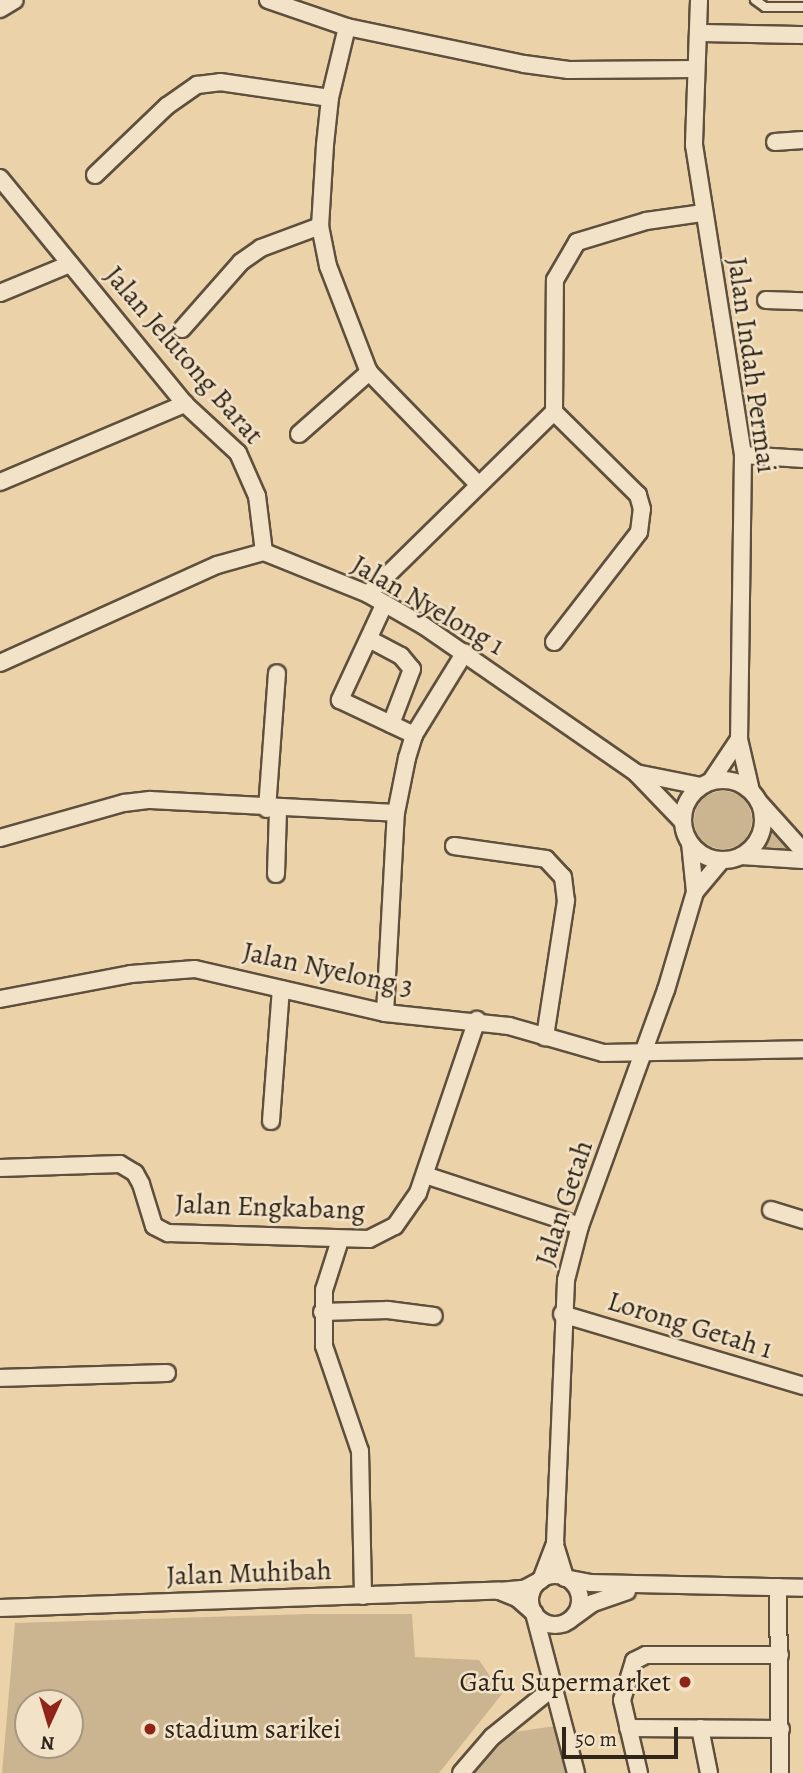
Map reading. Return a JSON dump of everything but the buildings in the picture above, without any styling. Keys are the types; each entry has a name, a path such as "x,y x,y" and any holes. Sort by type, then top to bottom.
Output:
{"street":[{"path":"0,9 15,0"},
{"path":"268,0 347,27 473,56 569,70 696,69"},
{"name":"Jalan Indah Permai","path":"699,0 694,145 743,455 739,739 754,795"},
{"path":"347,27 330,98 320,226 328,266 369,372 477,483"},
{"path":"699,33 803,35"},
{"path":"95,176 167,106 197,86 220,82 330,98"},
{"path":"775,142 803,140"},
{"name":"Jalan Jelutong Barat","path":"0,178 185,404 237,453 249,472 264,552"},
{"path":"554,642 639,532 642,509 638,495 554,412 555,280 577,242 646,221 703,213"},
{"path":"182,329 251,255 288,235 320,226"},
{"path":"0,293 69,264"},
{"path":"766,300 803,302"},
{"path":"299,434 369,372"},
{"path":"0,482 185,404"},
{"path":"368,594 477,483 554,412"},
{"path":"743,455 803,459"},
{"path":"0,663 217,565 264,552"},
{"name":"Jalan Nyelong 1","path":"264,552 368,594 465,652 636,774 705,784"},
{"path":"384,605 340,700 414,735"},
{"path":"369,639 401,656 412,669 391,724"},
{"path":"386,1013 396,813 414,735 465,652"},
{"path":"276,673 272,809 276,874"},
{"path":"695,892 690,843 683,822 685,804 705,784 739,739"},
{"path":"636,774 683,822"},
{"path":"705,784 734,781 754,795 803,851"},
{"path":"741,856 751,848 763,827 754,795"},
{"path":"0,838 124,803 178,801 272,809 396,813"},
{"path":"690,843 705,856 722,860 741,856 803,860"},
{"path":"454,846 546,859 563,877 566,901 545,1037"},
{"path":"695,892 722,860"},
{"name":"Jalan Getah","path":"565,1577 555,1543 562,1314 580,1226 643,1054 695,892"},
{"name":"Jalan Nyelong 3","path":"0,999 166,969 224,974 386,1013 477,1020 603,1053 803,1049"},
{"path":"271,1121 281,989"},
{"name":"Jalan Engkabang","path":"0,1168 120,1164 135,1173 154,1226 168,1233 257,1233 340,1240 369,1239 395,1226 425,1175 477,1020"},
{"path":"425,1175 580,1226"},
{"path":"771,1210 803,1220"},
{"path":"340,1240 324,1290 324,1346 360,1451 363,1596"},
{"path":"322,1312 387,1310 434,1316"},
{"name":"Lorong Getah 1","path":"562,1314 803,1386"},
{"path":"0,1378 167,1373"},
{"name":"Jalan Getah","path":"541,1580 555,1543"},
{"path":"565,1577 579,1597 570,1619"},
{"path":"576,1773 547,1652 530,1599 541,1580 565,1577 639,1588 803,1588"},
{"name":"Jalan Muhibah","path":"0,1608 499,1591 524,1589 541,1580"},
{"path":"779,1587 780,1773"},
{"path":"547,1652 551,1633 593,1603 639,1588"},
{"path":"499,1591 517,1598 546,1624 570,1619"},
{"path":"639,1773 623,1692 639,1657 780,1655"},
{"path":"461,1773 492,1737 555,1686"},
{"path":"628,1728 781,1729"},
{"path":"700,1728 709,1773"}],"lane":[{"path":"755,0 765,7 803,7"}],"shaded area":[{"path":"723,791 739,796 747,804 752,820 747,836 739,844 723,849 707,844 699,836 694,820 699,804 707,796"},
{"path":"769,829 796,853 761,849"},
{"path":"309,1614 412,1614 415,1657 479,1660 502,1694 439,1773 2,1773 15,1623"},
{"path":"555,1726 566,1773 473,1773 508,1733"}],"place":[{"name":"Gafu Supermarket","path":"685,1682"},
{"name":"stadium sarikei","path":"150,1729"}]}
